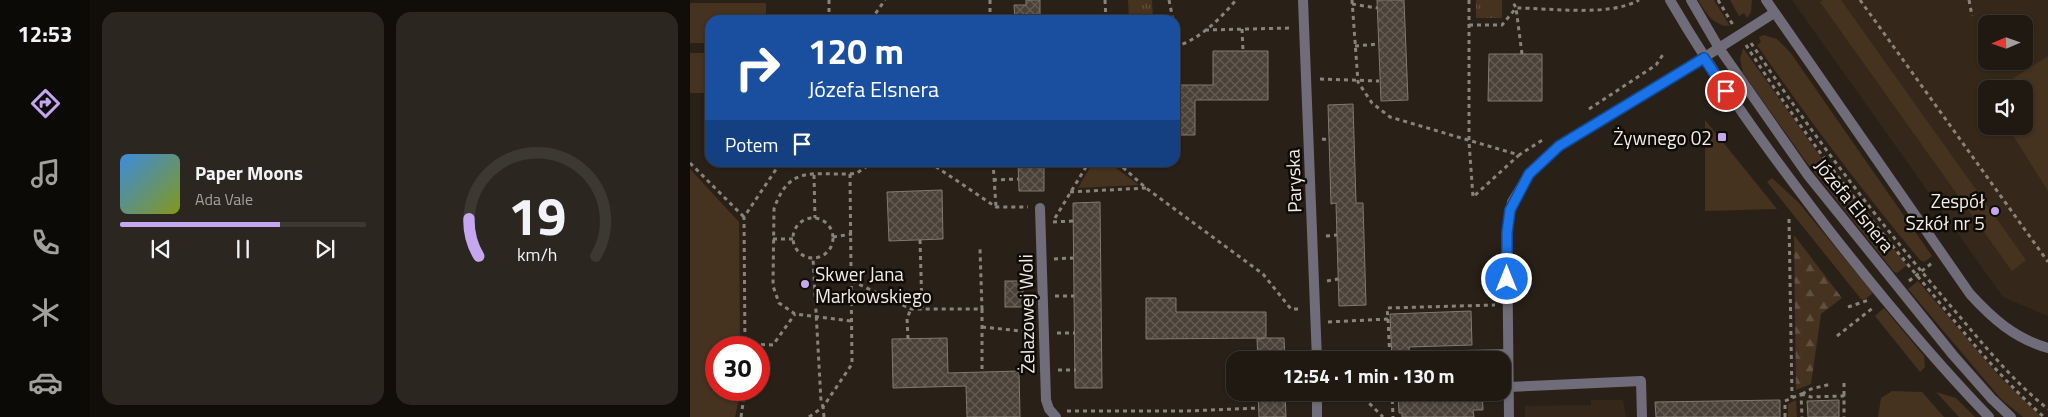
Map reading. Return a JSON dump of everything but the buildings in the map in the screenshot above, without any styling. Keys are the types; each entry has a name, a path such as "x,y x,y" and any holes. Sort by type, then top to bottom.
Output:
{"street":[{"name":"Paryska","path":"1303,0 1317,351"},
{"name":"Józefa Elsnera","path":"1670,0 1704,58 1777,163 1858,266 1944,370 1989,417"},
{"name":"Józefa Elsnera","path":"1691,0 1719,48 1807,174 1953,355 1991,398 2011,417"},
{"path":"1766,0 1970,294 2009,331 2020,338 2048,348"},
{"path":"1508,351 1506,305 1507,233 1510,210 1529,174 1559,146 1774,13"},
{"name":"Żelazowej Woli","path":"1040,208 1045,384 1049,409 1059,413"},
{"path":"1511,387 1641,381 1642,417"},
{"path":"1317,401 1317,417"},
{"path":"1508,401 1509,417"}],"path":[{"path":"829,0 829,15"},
{"path":"874,15 885,0"},
{"path":"990,0 990,15"},
{"path":"1105,0 1106,15"},
{"path":"1169,0 1172,15"},
{"path":"1180,46 1186,44 1220,19 1236,0"},
{"path":"1470,0 1469,142 1473,197 1519,155 1552,134"},
{"path":"1512,0 1516,8 1522,54"},
{"path":"1516,8 1617,8 1639,0"},
{"path":"1718,0 1739,34 1815,144 1902,258 2009,385 2044,417"},
{"path":"1860,0 2048,262"},
{"path":"1968,0 1972,16"},
{"path":"1377,8 1352,2 1358,82 1372,102 1390,117 1469,142 1519,155"},
{"path":"1469,25 1502,25 1516,8"},
{"path":"1205,30 1296,28 1296,36"},
{"path":"1242,29 1243,51"},
{"path":"1750,42 1815,135 1922,271 2000,363 2032,397 2048,409"},
{"path":"1355,46 1379,44"},
{"path":"1584,113 1656,65 1664,53"},
{"path":"1358,82 1380,81"},
{"path":"1322,139 1329,140"},
{"path":"690,163 744,218"},
{"path":"745,336 744,218 777,167"},
{"path":"851,321 795,314 779,303 773,286 774,209 778,198 792,179 800,174 850,174 856,173 865,167"},
{"path":"936,167 996,208 1061,206"},
{"path":"993,167 996,208"},
{"path":"1053,231 1053,222 1061,206 1086,167"},
{"path":"1123,167 1146,188 1263,274 1291,309 1301,309 1316,322 1388,319"},
{"path":"809,417 824,407 852,364 850,174"},
{"path":"814,175 815,218"},
{"path":"993,180 1018,179"},
{"path":"1070,192 1146,188"},
{"path":"815,218 826,223 833,237 827,253 813,258 801,253 794,238 794,232 801,222 815,218"},
{"path":"1789,218 1792,398"},
{"path":"1053,222 1073,221"},
{"path":"833,237 852,234"},
{"path":"1325,236 1337,235"},
{"path":"773,239 794,238"},
{"path":"920,240 922,309"},
{"path":"980,250 982,372"},
{"path":"1054,250 1054,264"},
{"path":"813,258 821,402 824,407 824,417"},
{"path":"1054,259 1073,258"},
{"path":"1327,281 1338,279"},
{"path":"852,281 911,309 982,309"},
{"path":"1055,287 1055,306"},
{"path":"1055,296 1074,296"},
{"path":"1301,299 1301,309"},
{"path":"1390,351 1387,308 1506,305"},
{"path":"908,339 907,318 911,309"},
{"path":"770,345 773,345 795,314"},
{"path":"1837,336 1866,314"},
{"path":"1055,324 1055,334"},
{"path":"1054,361 1054,370 1076,370"},
{"path":"1844,383 1844,417"},
{"path":"1785,417 1784,401 1811,389 1831,384"},
{"path":"1801,394 1811,397 1844,396"},
{"path":"1801,394 1802,417"},
{"path":"741,417 744,401"},
{"path":"1367,401 1383,417"},
{"path":"1392,401 1393,417"},
{"path":"1059,413 1259,408"}],"shaded area":[{"name":"Zespół Szkół nr 5","path":"1792,0 2048,0 2048,316 2003,297"},
{"path":"1591,400 1623,400 1626,417 1525,417 1525,406 1591,405"}],"green space":[{"path":"1128,0 1152,0 1153,15 1129,15"},
{"path":"1476,0 1502,0 1502,18 1476,18"},
{"path":"1698,0 1714,0 1730,26 1719,24 1715,21 1707,14"},
{"path":"1730,0 1752,0 1751,12 1747,18 1744,13 1739,16"},
{"path":"1823,0 1841,0 2026,260 2012,271 1820,2"},
{"path":"690,3 766,3 766,15 705,15 705,43 690,43"},
{"path":"1764,35 1777,39 1790,52 1932,256 1924,262 1920,260 1898,234 1856,181 1776,73 1757,45 1761,42 1759,37"},
{"path":"1743,48 1833,174 1907,265 1897,273 1894,272 1804,159 1743,73 1740,59"},
{"path":"690,53 705,53 705,93 690,93"},
{"path":"2048,56 2048,191 2013,135 2033,135 2033,80 2011,80 2026,70 2033,70 2033,66"},
{"path":"1705,120 1777,209 1705,211"},
{"path":"1090,167 1114,167 1139,185 1078,188"},
{"path":"690,169 739,222 740,336 705,336 705,401 739,401 735,417 690,417"},
{"path":"1772,178 1799,203 1873,293 1864,300 1861,299 1767,182"},
{"path":"1794,235 1842,298 1821,314 1811,384 1796,390"},
{"path":"1918,281 2000,377 2042,417 2023,417 2001,399 1908,289"},
{"path":"1884,308 1924,356 1925,367 1920,372 1875,316"},
{"path":"1892,391 1922,392 1944,417 1878,417 1881,398"},
{"path":"1936,392 1956,398 1975,417 1959,417"},
{"path":"1796,400 1797,417 1788,417 1788,404"}],"place":[{"name":"Żywnego 02","path":"1722,137"},
{"name":"Zespół Szkół nr 5","path":"1995,211"},
{"name":"Skwer Jana Markowskiego","path":"805,284"}],"route":[{"path":"1507,279 1507,233 1512,202 1529,174 1559,146 1704,58 1726,91"}]}
